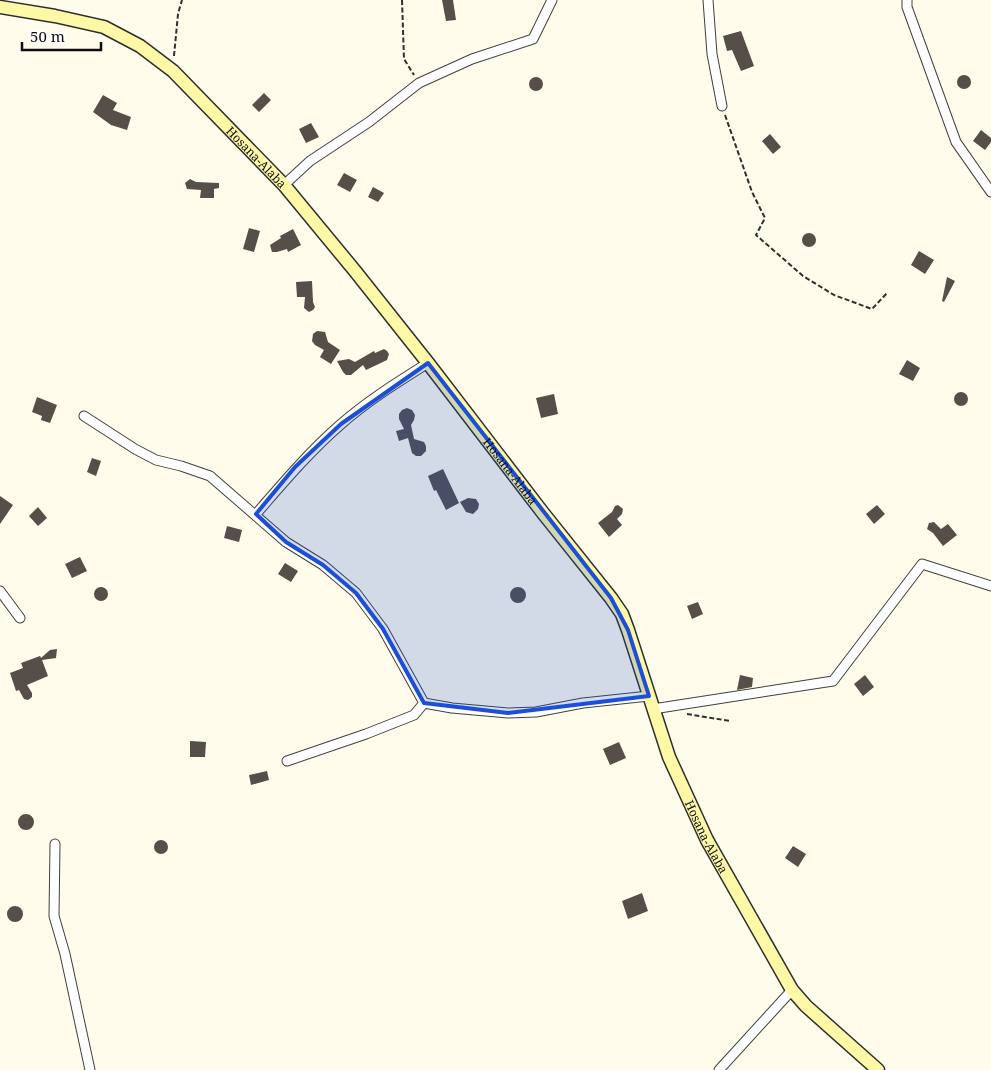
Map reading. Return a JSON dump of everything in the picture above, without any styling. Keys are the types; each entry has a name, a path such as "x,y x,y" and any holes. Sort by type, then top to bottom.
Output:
{"main road":[{"name":"Hosana-Alaba","path":"0,7 55,16 104,27 140,46 172,71 284,185 428,363 622,614 669,757 707,840 792,990 806,1006 878,1070"}],"street":[{"path":"284,185 310,161 368,122 419,83 472,59 533,39 552,0"},
{"path":"708,0 712,54 722,106"},
{"path":"907,0 907,8 956,142 991,192"},
{"path":"256,514 295,467 341,424 388,389 428,363"},
{"path":"84,416 135,449 156,460 210,476 286,542 324,565 356,593 383,629 424,703"},
{"path":"653,709 833,681 922,564 991,586"},
{"path":"0,591 20,618"},
{"path":"424,703 452,708 508,713 536,712 583,703 649,696"},
{"path":"287,760 366,734 414,715 424,703"},
{"path":"55,844 54,916 65,954 90,1070"},
{"path":"719,1070 792,990"}],"path":[{"path":"172,71 178,14 182,0"},
{"path":"402,0 404,59 419,83"},
{"path":"722,106 752,192 765,218 756,234 803,276 834,295 872,309 888,292"},
{"path":"682,713 730,721"}],"highlighted area":[{"path":"428,363 611,598 628,630 649,696 508,713 424,703 383,629 356,593 323,565 286,542 256,514 295,467 341,424"}],"building":[{"path":"442,0 453,0 456,20 446,21"},
{"path":"741,31 754,66 741,71 732,50 727,51 723,36"},
{"path":"964,75 969,77 971,82 969,87 964,89 959,87 957,82 959,77"},
{"path":"536,77 541,79 543,84 541,89 536,91 531,89 529,84 531,79"},
{"path":"264,93 271,100 259,112 252,105"},
{"path":"103,95 117,103 113,110 131,117 127,130 111,125 93,112"},
{"path":"311,123 319,137 306,143 299,129"},
{"path":"981,130 991,138 991,142 985,150 973,141"},
{"path":"770,134 781,147 773,154 762,141"},
{"path":"344,173 357,180 350,192 337,185"},
{"path":"190,179 196,182 219,183 219,188 214,189 214,198 200,198 201,190 187,189 185,183"},
{"path":"373,187 384,193 378,202 368,197"},
{"path":"249,228 260,231 254,252 243,249"},
{"path":"293,229 301,245 288,252 287,249 272,252 270,245 281,238 280,236"},
{"path":"809,233 814,235 816,240 814,245 809,247 804,245 802,240 804,235"},
{"path":"919,251 934,260 925,274 911,265"},
{"path":"947,277 955,281 944,302 942,301"},
{"path":"312,281 315,307 309,312 304,308 305,297 297,297 296,282"},
{"path":"317,331 325,332 328,342 340,350 331,364 320,357 324,350 312,341 313,334"},
{"path":"384,349 389,354 387,360 366,370 363,365 351,375 346,375 343,372 337,361 349,359 355,362 374,351 375,353"},
{"path":"907,360 920,368 913,381 899,374"},
{"path":"961,392 966,394 968,399 966,404 961,406 956,404 954,399 956,394"},
{"path":"554,394 558,414 541,418 536,398"},
{"path":"37,397 57,405 50,423 41,420 42,416 32,412"},
{"path":"407,408 412,410 415,415 411,425 414,439 424,442 426,446 426,451 421,456 416,456 412,453 408,438 399,441 396,431 404,429 399,419 399,414"},
{"path":"92,458 101,461 96,476 87,472"},
{"path":"443,469 459,503 446,510 436,490 434,491 428,476"},
{"path":"0,496 13,505 0,524"},
{"path":"468,498 476,499 479,504 478,509 473,514 466,512 460,502"},
{"path":"618,505 623,509 622,514 617,519 622,525 609,537 598,523"},
{"path":"877,505 885,514 874,524 866,514"},
{"path":"38,507 47,518 38,526 29,516"},
{"path":"934,522 941,529 948,524 957,535 943,546 933,533 927,529 929,523"},
{"path":"227,526 242,530 239,542 224,538"},
{"path":"80,557 87,571 72,578 65,564"},
{"path":"285,563 298,571 291,582 278,574"},
{"path":"101,587 106,589 108,594 106,599 101,601 96,599 94,594 96,589"},
{"path":"515,587 521,587 526,592 524,601 515,603 510,598 510,592"},
{"path":"698,602 703,614 692,619 687,606"},
{"path":"57,649 56,658 42,660 48,676 27,685 32,693 32,697 28,700 24,699 19,690 16,691 10,673 23,668 21,663 40,656 41,658 50,650"},
{"path":"740,675 753,678 752,687 737,690"},
{"path":"865,675 874,687 863,696 854,684"},
{"path":"190,741 206,742 205,757 190,757"},
{"path":"619,742 626,758 610,765 603,749"},
{"path":"267,771 269,780 251,785 249,775"},
{"path":"26,814 32,816 34,822 32,828 26,830 20,828 18,822 20,816"},
{"path":"161,840 166,842 168,847 166,852 161,854 156,852 154,847 156,842"},
{"path":"793,846 806,854 798,867 785,858"},
{"path":"642,893 648,911 628,919 622,901"},
{"path":"15,906 21,908 23,914 21,920 15,922 9,920 7,914 9,908"}]}
